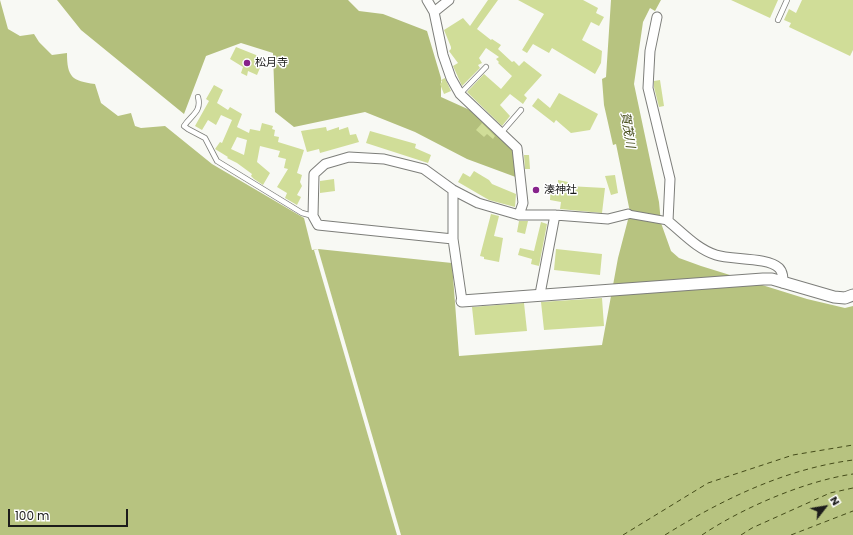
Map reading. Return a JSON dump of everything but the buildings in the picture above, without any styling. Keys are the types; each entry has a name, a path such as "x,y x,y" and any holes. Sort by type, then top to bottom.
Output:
{"street":[{"path":"427,0 434,12 443,55 451,78 460,94 517,148 523,203 519,215"},
{"path":"434,12 449,0"},
{"path":"657,17 650,51 648,88 670,179 664,221"},
{"path":"453,239 318,225 313,216 314,174 325,164 349,157 384,159 424,169 453,190 478,203 519,215 555,214 608,219 628,214 664,221 693,244 716,255 770,264 778,268 782,273 783,283"},
{"path":"453,190 453,239 462,301 757,279 772,279 834,297 845,298 853,295"},
{"path":"540,294 555,214"}],"lane":[{"path":"778,20 787,0"},
{"path":"460,94 486,67"},
{"path":"198,97 198,111 184,126 205,138 217,161 302,213 313,216"},
{"path":"501,133 521,110"}],"shaded area":[{"path":"57,0 348,0 359,11 383,14 427,31 441,78 441,97 472,111 515,148 521,179 467,159 415,132 365,112 294,127 275,112 273,53 241,43 206,56 184,114 81,30"}],"water":[{"name":"賀茂川","path":"0,0 8,29 20,36 34,34 39,42 52,55 67,53 68,68 72,76 81,81 95,84 101,103 118,116 131,113 135,126 141,128 165,126 212,164 304,218 312,250 318,249 452,263 459,356 602,345 618,258 630,212 616,144 613,145 604,105 602,79 606,77 611,0 661,0 655,11 650,8 643,22 634,84 659,202 661,223 671,251 679,258 701,266 807,299 845,308 853,306 853,535 0,535"}],"pier":[{"path":"318,249 401,535 397,535 314,250"}],"ferry route":[{"path":"623,535 708,483 793,455 853,445"},
{"path":"665,535 709,509 755,487 803,470 853,460"},
{"path":"702,535 736,515 774,497 815,483 853,474"},
{"path":"741,535 752,528 830,493 853,488"},
{"path":"791,535 853,511"}],"place":[{"name":"松月寺","path":"247,63"},
{"name":"湊神社","path":"536,190"}]}
